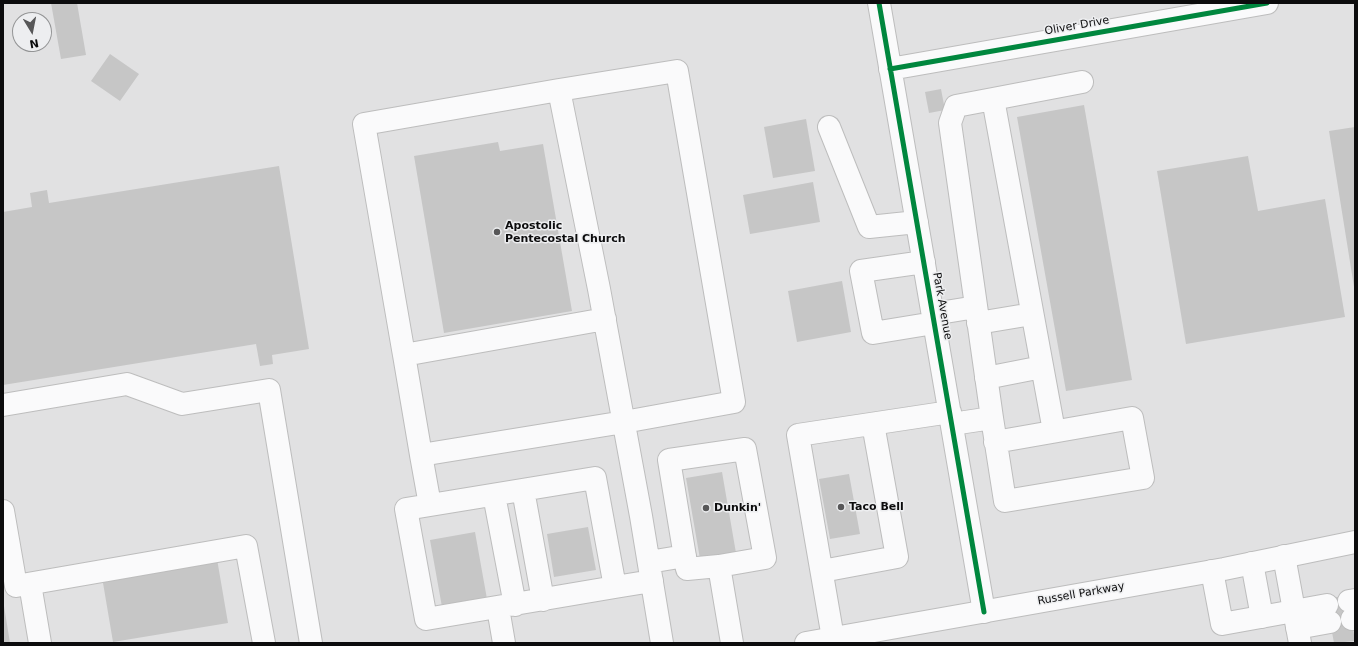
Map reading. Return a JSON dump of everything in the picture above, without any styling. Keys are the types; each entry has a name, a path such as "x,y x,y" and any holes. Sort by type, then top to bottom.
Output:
{"street":[{"name":"Park Avenue","path":"879,3 984,612"},
{"name":"Oliver Drive","path":"890,69 1226,6 1267,3"},
{"path":"421,455 624,422 734,402 677,71 364,124 421,455 430,505"},
{"path":"996,442 1132,418 1142,478 1005,501 992,418 950,123 956,106 1082,82"},
{"path":"559,90 624,422 662,643"},
{"path":"993,99 1054,432"},
{"path":"829,127 870,227 917,222"},
{"path":"924,262 861,272 873,333 934,319 977,315 1032,314"},
{"path":"404,355 604,320"},
{"path":"986,378 1042,367"},
{"path":"3,405 127,384 182,404 269,390 311,643"},
{"path":"833,638 798,436 874,424 951,418 992,418"},
{"path":"822,571 897,557 874,424"},
{"path":"745,449 765,558 719,566 687,569 669,460 745,449"},
{"path":"615,587 595,478 406,509 426,619 615,587 684,556"},
{"path":"523,490 543,600"},
{"path":"494,495 506,606 504,643"},
{"path":"3,511 8,568 16,586 246,546 264,643"},
{"name":"Russell Parkway","path":"806,643 1212,571 1355,542"},
{"path":"1284,556 1297,627"},
{"path":"1252,563 1262,617"},
{"path":"719,566 732,643"},
{"path":"1212,571 1223,634 1262,617 1297,627 1329,614"},
{"path":"30,584 40,643"}],"building":[{"path":"51,3 77,3 86,55 61,59"},
{"path":"110,54 139,74 120,101 91,81"},
{"path":"941,89 945,110 929,113 925,92"},
{"path":"1084,105 1132,380 1066,391 1017,117"},
{"path":"806,119 815,171 773,178 764,127"},
{"path":"1355,127 1355,287 1354,287 1329,131"},
{"path":"498,142 500,151 543,144 572,311 444,333 414,156"},
{"path":"1248,156 1258,211 1325,199 1345,317 1186,344 1157,171"},
{"path":"279,166 309,349 272,355 273,364 260,366 256,344 3,385 3,212 32,207 30,193 47,190 49,203"},
{"path":"813,182 820,222 750,234 743,195"},
{"path":"842,281 851,332 797,342 788,291"},
{"path":"722,472 736,553 700,559 686,478"},
{"path":"849,474 860,534 830,539 819,479"},
{"path":"588,527 596,570 554,577 547,534"},
{"path":"475,532 487,599 442,607 430,540"},
{"path":"217,559 228,623 113,642 102,577"},
{"path":"1348,595 1355,641 1334,643 1326,599"},
{"path":"4,606 10,643 3,643"}],"cycle path":[{"path":"879,3 984,612"},
{"path":"890,69 1267,3"}],"place":[{"name":"Apostolic Pentecostal Church","path":"497,232"},
{"name":"Taco Bell","path":"841,507"},
{"name":"Dunkin'","path":"706,508"}]}
